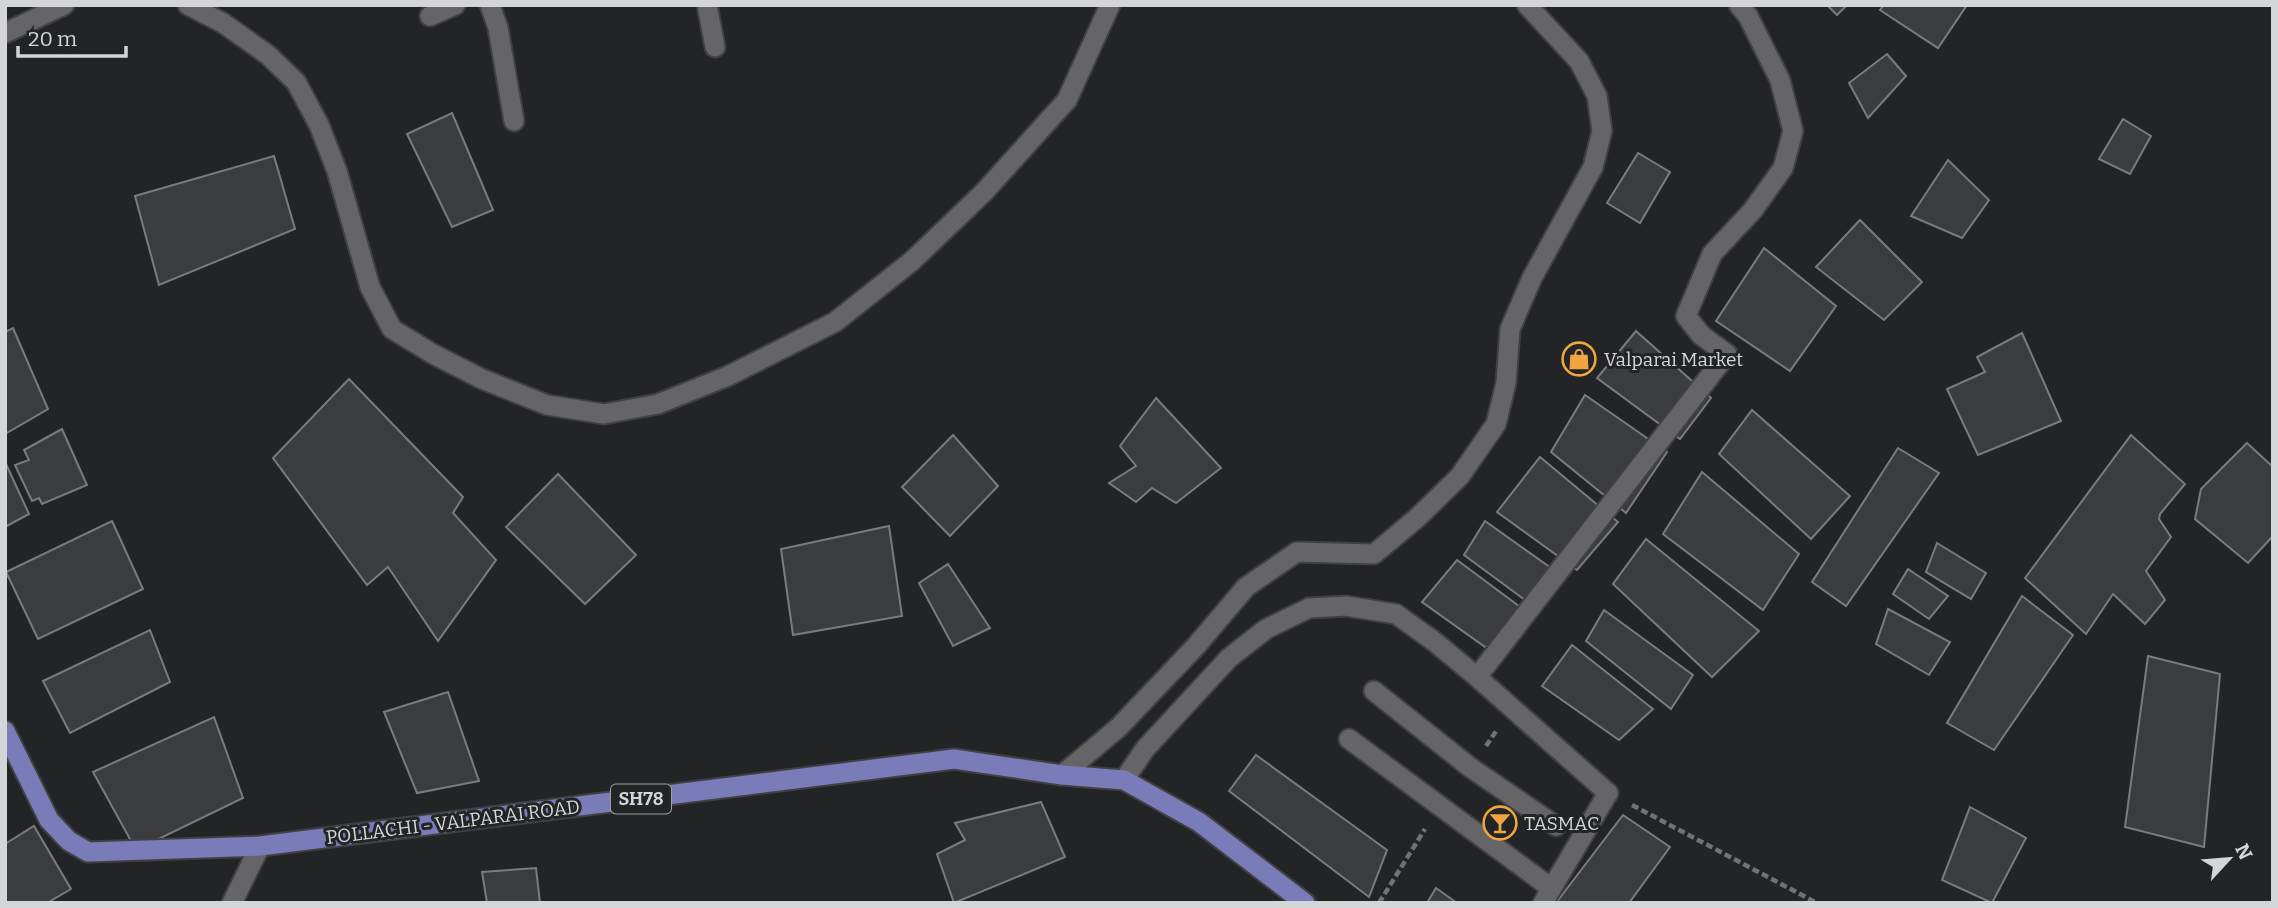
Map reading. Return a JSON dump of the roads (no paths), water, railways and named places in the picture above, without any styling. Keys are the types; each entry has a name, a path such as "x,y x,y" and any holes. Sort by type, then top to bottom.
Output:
{"main road":[{"name":"POLLACHI - VALPARAI ROAD","path":"5,731 50,820 69,841 88,852 260,846 954,760 1062,775 1124,780 1199,822 1305,903"}],"street":[{"path":"5,33 64,5"},
{"path":"188,5 223,23 268,55 296,82 319,125 337,171 370,287 392,328 433,354 482,379 547,405 604,414 658,404 728,376 835,322 912,261 984,192 1067,100 1110,5"},
{"path":"430,16 455,5"},
{"path":"490,5 498,28 514,121"},
{"path":"707,5 715,47"},
{"path":"1062,775 1119,727 1196,646 1246,587 1297,552 1374,554 1417,518 1460,476 1496,424 1506,383 1510,329 1532,278 1593,167 1602,131 1597,96 1579,61 1527,5"},
{"path":"1477,677 1727,354 1701,335 1686,316 1712,254 1753,211 1783,167 1793,131 1780,80 1740,5"},
{"path":"1124,780 1144,749 1229,658 1266,629 1309,608 1346,606 1396,614 1477,677 1608,793 1546,898 1349,740"},
{"path":"1374,691 1471,768 1556,826"},
{"path":"232,903 260,846"}],"place":[{"name":"Valparai Market","path":"1579,359"},
{"name":"TASMAC","path":"1500,823"}]}
